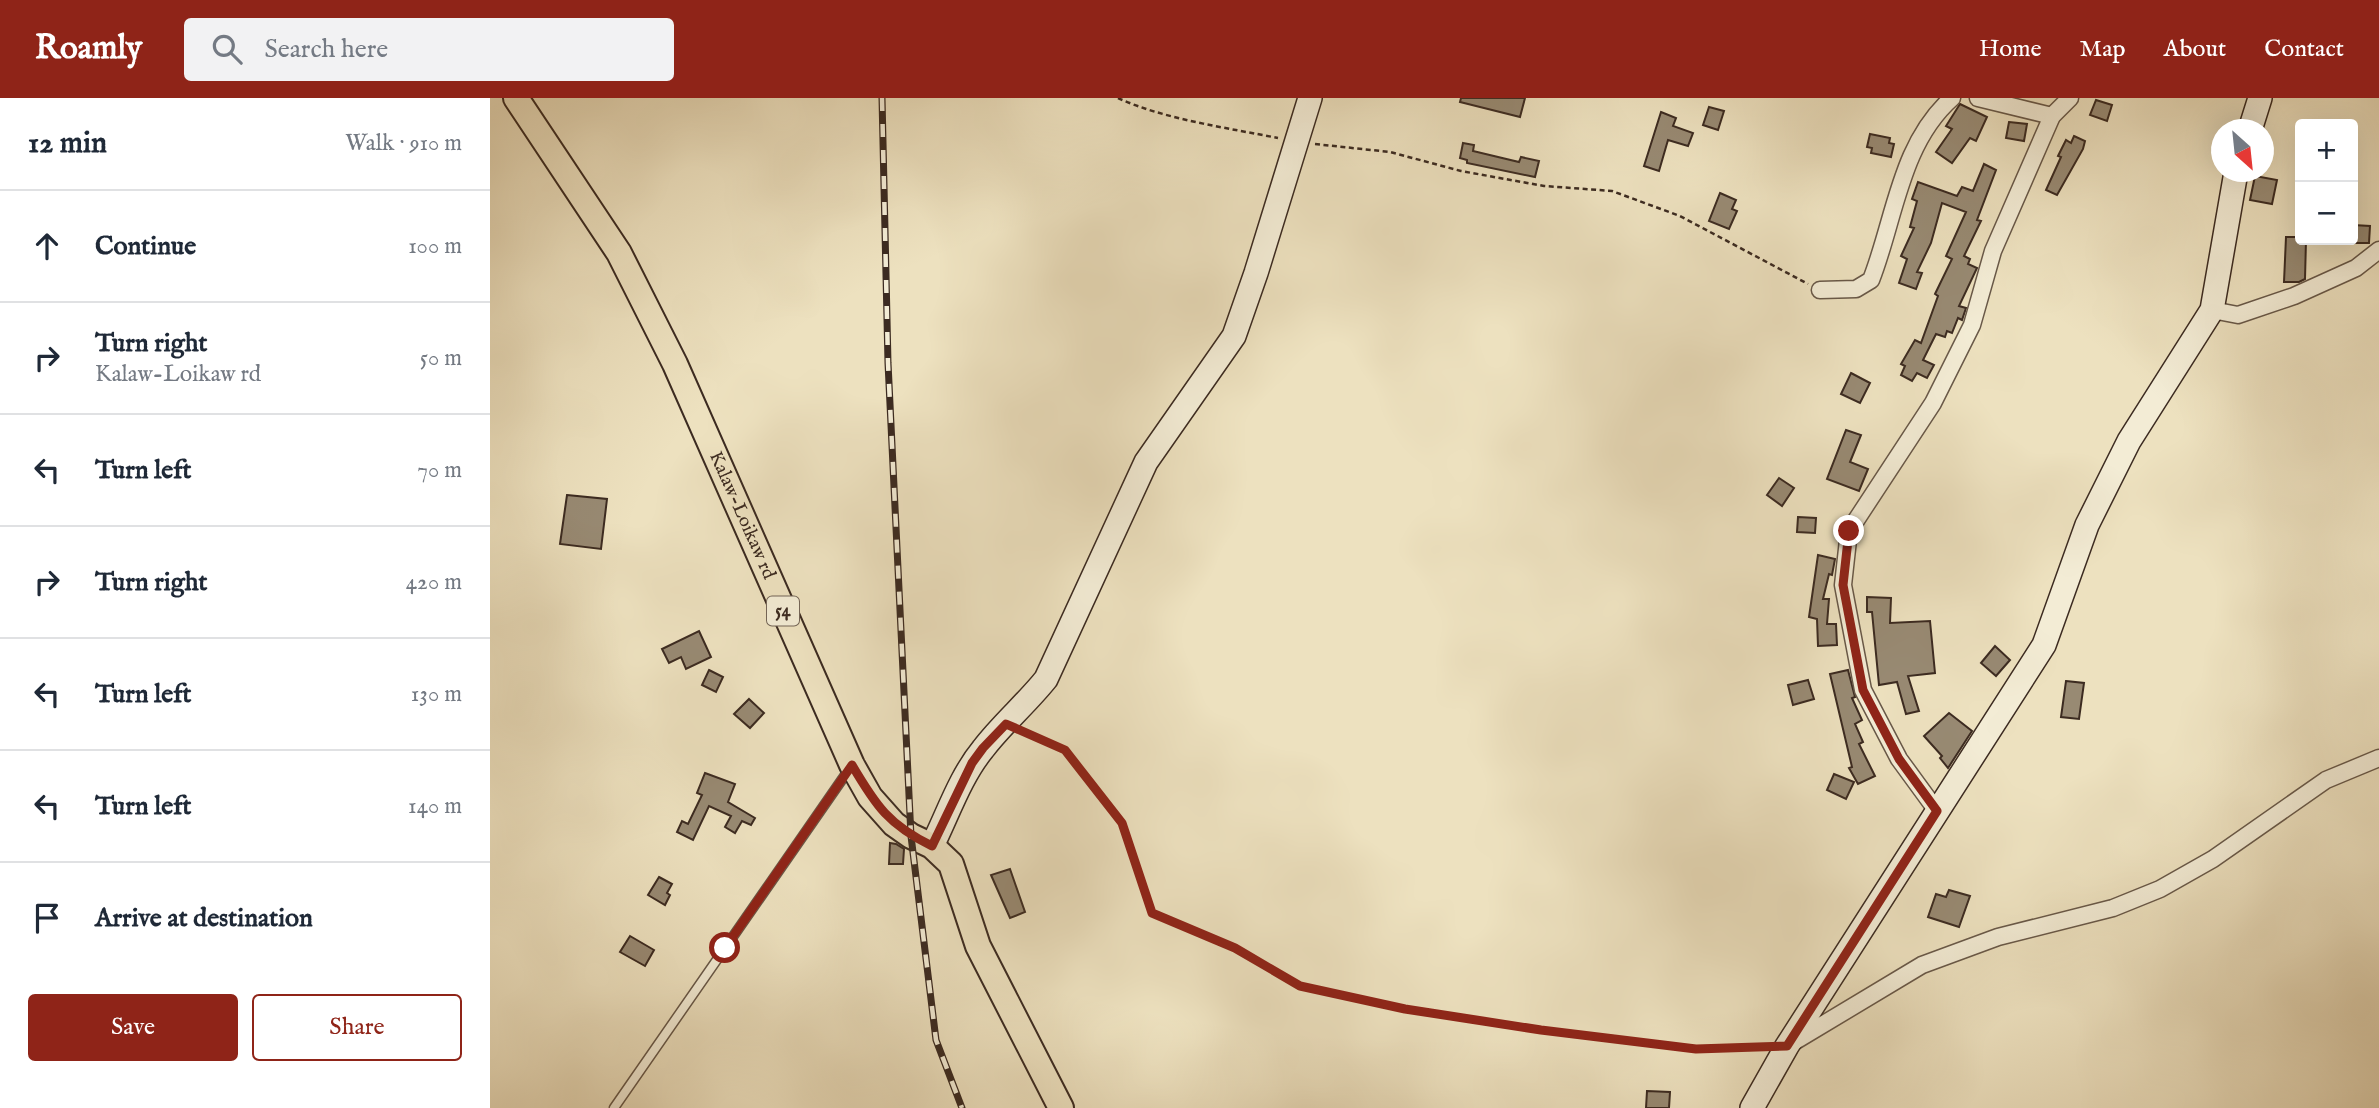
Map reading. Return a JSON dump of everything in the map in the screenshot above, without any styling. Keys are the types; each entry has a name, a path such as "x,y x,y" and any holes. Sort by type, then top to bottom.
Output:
{"main road":[{"name":"Kalaw-Loikaw rd","path":"516,98 619,253 669,352 852,765 870,797 894,824 932,846 951,864 978,946 1061,1108"}],"street":[{"path":"932,846 972,763 1046,679 1146,462 1234,336 1310,98"},
{"path":"1820,290 1856,289 1871,280 1913,149 1936,112 1952,98"},
{"path":"1978,98 2052,116"},
{"path":"1937,811 1899,759 1863,690 1843,585 1849,531 1933,403 1972,325 1993,251 2052,116 2070,98"},
{"path":"2253,119 2260,98"},
{"path":"1753,1106 1787,1046 2044,645 2093,513 2130,441 2212,310 2234,182"},
{"path":"2212,310 2238,315 2294,296 2356,268 2379,250"},
{"path":"1787,1046 1922,965 1998,937 2113,908 2160,889 2213,859 2326,780 2379,758"}],"lane":[{"path":"614,1108 852,765"}],"path":[{"path":"1118,98 1130,104 1184,118 1296,142 1390,152 1461,171 1544,186 1612,191 1680,216 1820,290"},
{"path":"1006,724 1065,750 1122,823 1152,913 1235,948 1300,986 1405,1009 1670,1046 1696,1049 1787,1046"}],"building":[{"path":"1461,98 1525,98 1520,117 1460,102"},
{"path":"2096,100 2112,105 2107,121 2090,115"},
{"path":"1960,104 1987,117 1976,141 1970,138 1952,163 1936,152 1952,129 1946,126"},
{"path":"1709,107 1724,111 1718,130 1703,125"},
{"path":"1661,112 1676,118 1673,126 1693,133 1688,146 1668,140 1659,171 1644,166"},
{"path":"2009,122 2027,124 2024,141 2006,138"},
{"path":"1870,134 1890,138 1889,143 1894,144 1891,157 1871,153 1872,148 1867,147"},
{"path":"2074,136 2085,141 2083,149 2057,195 2046,190 2066,140 2071,143"},
{"path":"1463,143 1474,145 1473,151 1519,162 1521,157 1539,161 1535,177 1467,163 1467,160 1460,158"},
{"path":"1984,164 1996,170 1977,220 1981,221 1964,256 1970,259 1968,264 1977,268 1959,306 1966,308 1962,320 1958,318 1952,333 1947,331 1945,337 1936,334 1923,360 1934,365 1927,378 1917,373 1912,381 1901,375 1905,366 1901,364 1915,340 1921,343 1938,296 1935,294 1952,259 1946,256 1966,212 1942,203 1931,243 1917,272 1922,273 1916,289 1899,283 1907,259 1901,256 1914,228 1910,227 1917,201 1912,199 1918,182 1957,196 1962,187 1973,191"},
{"path":"2277,180 2272,204 2250,200 2254,182"},
{"path":"1720,193 1736,200 1732,209 1737,211 1729,229 1709,221"},
{"path":"2358,225 2370,226 2369,243 2358,243"},
{"path":"2286,237 2295,237 2295,245 2306,245 2305,279 2299,282 2284,282"},
{"path":"1851,373 1870,383 1860,403 1841,394"},
{"path":"1846,430 1861,435 1850,462 1868,469 1859,491 1827,479"},
{"path":"1779,478 1794,488 1782,506 1767,495"},
{"path":"567,495 607,499 601,549 560,544"},
{"path":"1798,517 1816,518 1815,533 1797,532"},
{"path":"1818,555 1835,559 1823,599 1829,599 1827,624 1836,624 1837,645 1818,646 1817,619 1809,617"},
{"path":"1867,597 1891,598 1890,623 1930,621 1935,673 1908,676 1919,711 1906,714 1897,682 1879,685 1872,612 1867,612"},
{"path":"699,631 711,657 686,669 681,657 669,663 662,649"},
{"path":"1995,646 2010,660 1996,676 1981,663"},
{"path":"709,670 723,677 716,692 702,685"},
{"path":"1848,670 1855,697 1852,698 1862,720 1855,724 1863,742 1859,744 1875,776 1858,784 1849,768 1852,767 1830,674"},
{"path":"1808,680 1814,699 1793,705 1788,685"},
{"path":"2066,681 2084,683 2079,719 2061,717"},
{"path":"749,699 764,713 750,728 734,714"},
{"path":"1949,713 1972,731 1948,768 1940,758 1942,756 1924,736"},
{"path":"705,773 735,784 728,802 755,818 751,825 742,821 735,833 725,827 731,816 709,806 693,840 677,832 682,821 688,824 702,795 697,793"},
{"path":"1834,774 1854,782 1846,799 1827,790"},
{"path":"890,843 904,849 903,864 889,864"},
{"path":"1010,869 1025,912 1010,918 991,875"},
{"path":"659,877 672,884 665,905 648,895"},
{"path":"1949,890 1970,896 1959,927 1928,917 1936,894 1946,897"},
{"path":"630,936 654,950 645,966 620,952"},
{"path":"1647,1091 1670,1092 1669,1108 1646,1108"}],"railway":[{"path":"882,98 888,363 911,836 936,1040 962,1108"}],"route":[{"path":"725,948 852,765 870,797 894,824 932,846 972,763 1006,724 1065,750 1122,823 1152,913 1235,948 1300,986 1405,1009 1670,1046 1696,1049 1787,1046 1937,811 1899,759 1863,690 1843,585 1849,531"}]}
